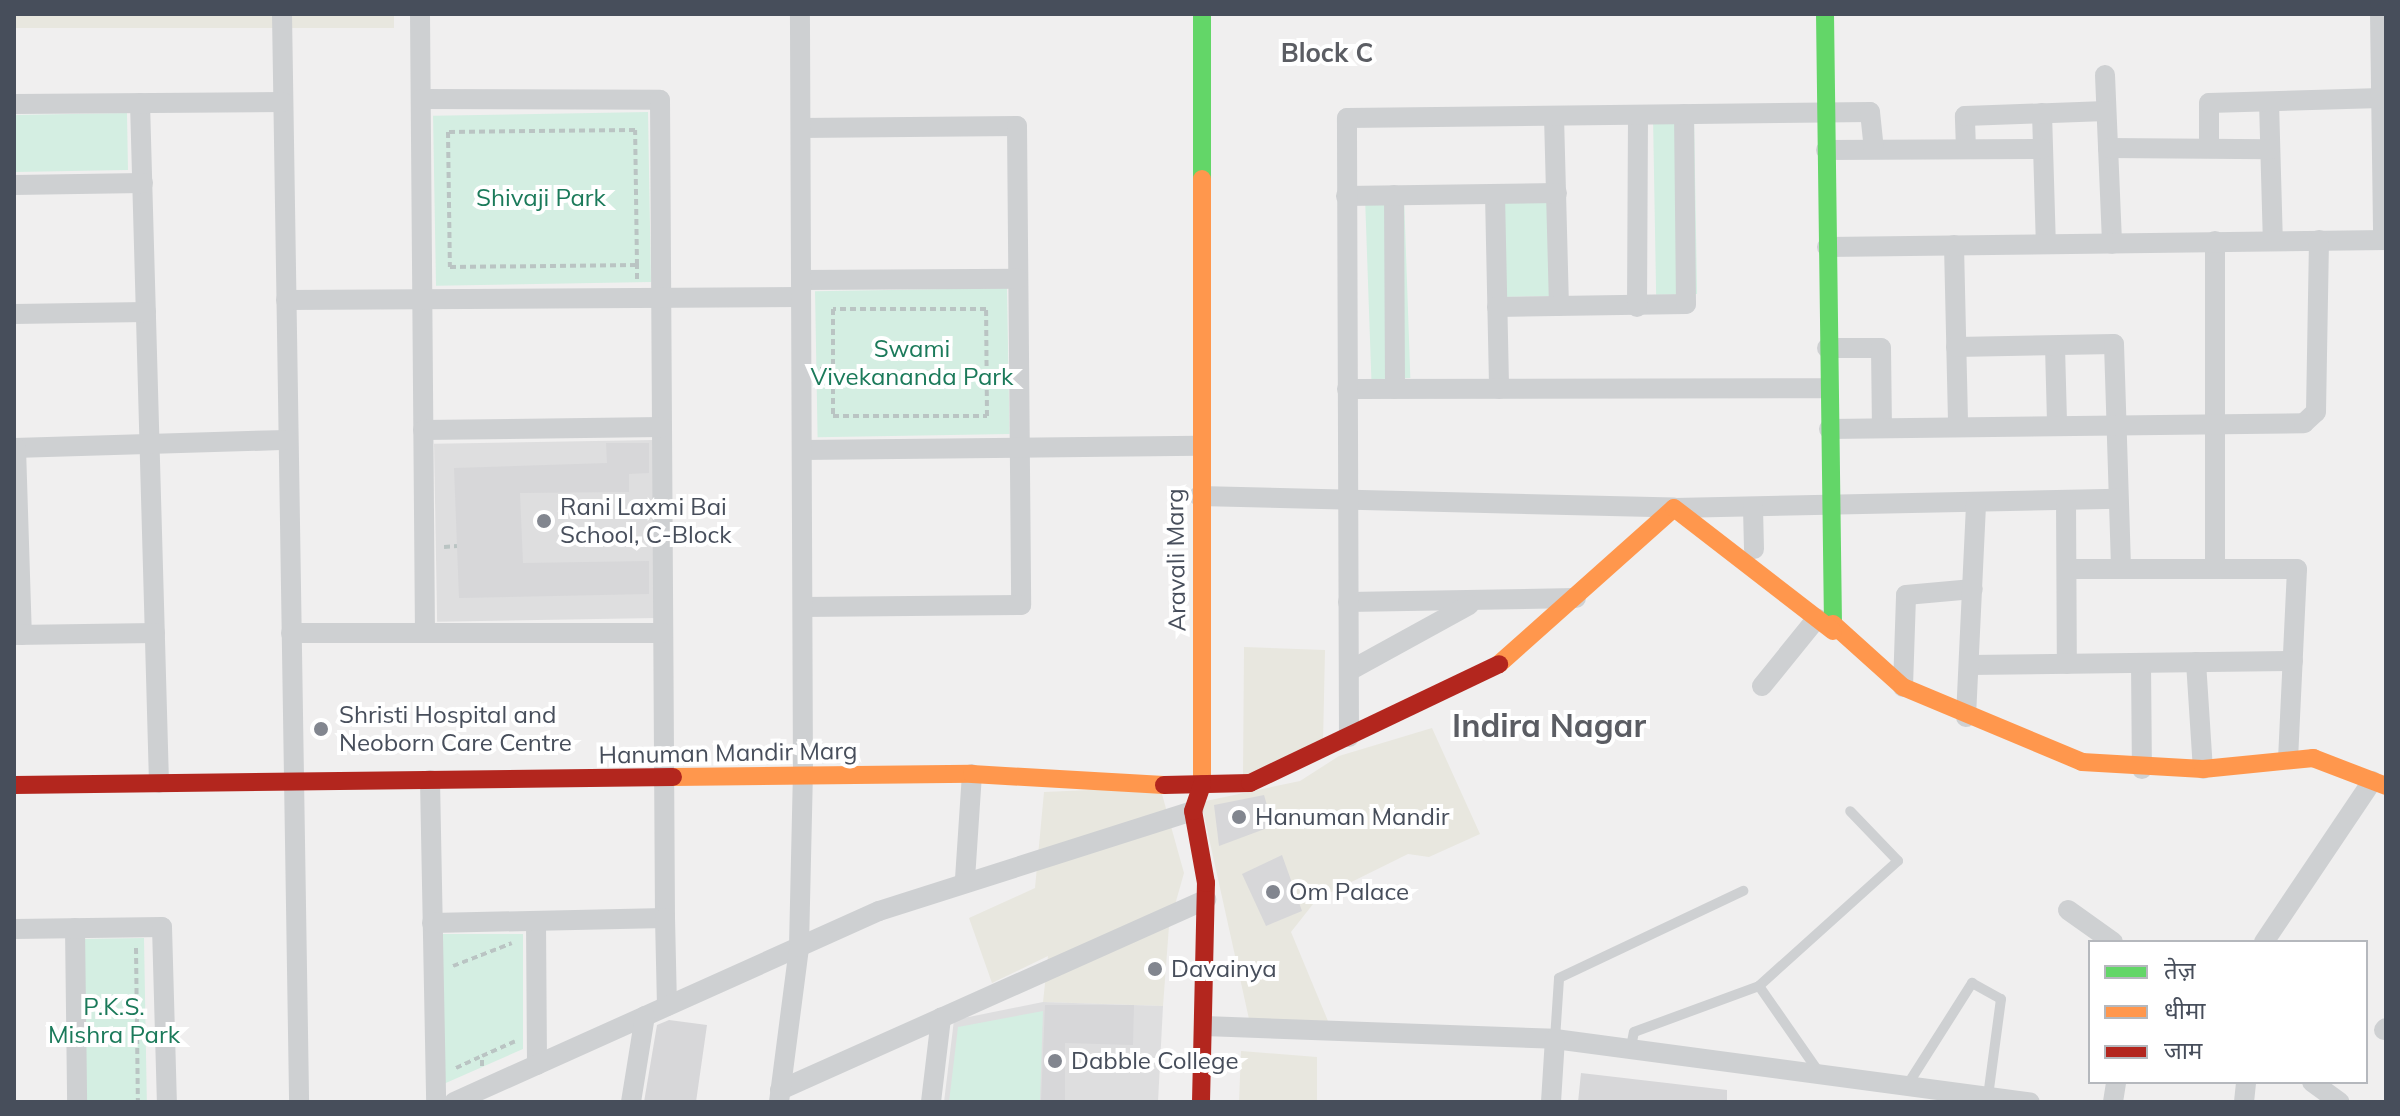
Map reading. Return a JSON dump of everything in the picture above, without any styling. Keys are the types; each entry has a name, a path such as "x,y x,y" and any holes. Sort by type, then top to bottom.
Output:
{"street":[{"path":"282,14 299,1102"},
{"path":"420,14 425,633"},
{"path":"780,1096 799,947 803,776 800,14"},
{"name":"Aravali Marg","path":"1201,1102 1206,899 1193,811 1202,787 1199,446 1202,14"},
{"path":"1762,686 1825,625 1831,508 1825,14"},
{"path":"1827,247 2384,240 2380,14"},
{"path":"2105,75 2112,244"},
{"path":"421,99 660,100 667,1006"},
{"path":"14,104 283,102"},
{"path":"2209,148 2209,103 2269,102 2383,111"},
{"path":"2269,102 2273,241"},
{"path":"140,103 159,783"},
{"path":"1966,149 1965,116 2106,111"},
{"path":"1349,737 1347,118 1872,112 1874,149"},
{"path":"2042,113 2046,244"},
{"path":"1497,307 1637,307 1688,300 1684,114"},
{"path":"1637,307 1638,115"},
{"path":"1554,116 1559,306"},
{"path":"801,128 1017,126 1021,605 803,607"},
{"path":"2108,148 2270,149"},
{"path":"1826,150 2042,149"},
{"path":"14,185 143,183"},
{"path":"1346,196 1557,193"},
{"path":"1495,194 1499,389"},
{"path":"1394,195 1395,389"},
{"path":"1829,429 2115,422 2304,423 2316,412 2319,240"},
{"path":"2215,241 2215,568"},
{"path":"1954,245 1958,427"},
{"path":"286,300 661,298 801,288 1018,279"},
{"path":"14,314 146,312"},
{"path":"1956,347 2114,344 2121,568"},
{"path":"2055,346 2057,423"},
{"path":"1827,348 1881,348 1882,428"},
{"path":"1347,389 1828,388"},
{"path":"423,430 662,427"},
{"path":"155,633 18,635 15,448 288,440"},
{"path":"802,450 1199,446"},
{"path":"1199,496 1674,508 1831,508 2118,499"},
{"path":"2066,500 2067,664"},
{"path":"1966,717 1976,503"},
{"path":"1674,508 1903,687 1966,717 2082,762 2142,769 2203,769 2313,758 2379,783 2265,940"},
{"name":"Hanuman Mandir Marg","path":"14,785 972,774 1202,787 1250,783 1494,668 1580,598 1674,508"},
{"path":"1753,508 1754,549"},
{"path":"2067,569 2297,569 2288,759"},
{"path":"1903,687 1906,595 1973,589"},
{"path":"1348,602 1472,603 1580,598"},
{"path":"1349,671 1472,603"},
{"path":"291,633 663,633"},
{"path":"1969,665 2293,661"},
{"path":"2196,662 2203,769"},
{"path":"2141,663 2142,769"},
{"path":"965,879 972,774"},
{"path":"430,780 436,1102"},
{"path":"454,1102 799,947 965,879 1193,811"},
{"path":"780,1096 941,1018 1206,899"},
{"path":"2068,910 2110,940"},
{"path":"432,923 665,918"},
{"path":"536,921 537,1065"},
{"path":"14,929 162,927 167,1102"},
{"path":"75,928 77,1102"},
{"path":"631,1102 645,1016"},
{"path":"931,1102 941,1018"},
{"path":"1204,1026 1555,1039 1818,1071 2030,1102"},
{"path":"1551,1102 1555,1039"},
{"path":"2315,1084 2340,1102"}],"lane":[{"path":"1631,1047 1634,1032 1759,986 1898,861 1850,811"},
{"path":"1555,1039 1559,978 1743,891"},
{"path":"1908,1084 1972,983 2001,999 1988,1096"},
{"path":"1759,986 1818,1071"}],"path":[{"path":"637,265 450,267 448,132 635,130 637,265 637,298"},
{"path":"833,309 986,309 987,416 833,416 833,368 833,309"},
{"path":"802,370 833,368"},
{"path":"449,983 449,968 517,941 516,956"},
{"path":"120,948 136,948 138,1102"},
{"path":"447,1057 447,1071 515,1041 515,1027"},
{"path":"482,1056 484,1089"}],"shaded area":[{"path":"14,14 394,14 394,28 14,28"},
{"name":"Rani Laxmi Bai School, C-Block","path":"653,440 656,618 437,622 434,444"},
{"path":"1244,647 1325,650 1323,744 1243,778"},
{"path":"1432,728 1480,834 1429,857 1408,854 1317,899 1291,932 1328,1021 1249,1019 1201,802 1300,781 1339,756"},
{"path":"1160,787 1184,873 1169,926 1163,1006 1043,1002 1048,956 992,983 969,918 1035,888 1044,792"},
{"name":"Dabble College","path":"1043,1002 1163,1006 1158,1102 944,1102 954,1020"},
{"path":"1241,1051 1317,1057 1317,1102 1239,1102"}],"green space":[{"name":"Shivaji Park","path":"648,112 651,282 436,286 433,116"},
{"path":"127,113 128,170 15,172 14,115"},
{"path":"1694,116 1697,294 1656,295 1653,117"},
{"path":"1557,195 1559,296 1503,297 1501,196"},
{"path":"1404,196 1410,378 1371,379 1365,197"},
{"name":"Swami Vivekananda Park","path":"1007,288 1010,434 818,437 815,291"},
{"path":"440,934 523,934 523,1049 439,1086"},
{"name":"P.K.S. Mishra Park","path":"144,938 147,1102 84,1102 81,939"},
{"path":"1043,1011 1040,1102 949,1102 958,1027"}],"building":[{"path":"606,443 649,443 649,473 629,474 629,492 520,493 523,563 649,561 649,594 459,598 454,468 607,463"},
{"name":"Hanuman Mandir","path":"1264,795 1273,826 1219,846 1214,805"},
{"name":"Om Palace","path":"1282,855 1302,911 1266,926 1242,874"},
{"path":"1045,1005 1134,1005 1133,1045 1065,1043 1065,1102 1041,1102"},
{"path":"669,1020 707,1025 696,1102 644,1102 657,1025"},
{"path":"1581,1073 1727,1090 1727,1102 1578,1102"}],"traffic: fast":[{"path":"1202,14 1202,179"},
{"path":"1825,14 1833,624"}],"traffic: slow":[{"path":"1202,179 1202,785"},
{"path":"1499,664 1674,508 1833,631"},
{"path":"1833,624 1903,687 2082,762 2203,769 2313,758 2386,786"},
{"path":"673,777 972,774 1164,785"}],"traffic: jam":[{"path":"1164,785 1250,783 1499,664"},
{"path":"14,785 673,777"},
{"path":"1201,1102 1206,883 1193,811 1202,785"}],"place":[{"name":"Rani Laxmi Bai School, C-Block","path":"544,521"},
{"name":"Shristi Hospital and Neoborn Care Centre","path":"321,729"},
{"name":"Hanuman Mandir","path":"1239,817"},
{"name":"Om Palace","path":"1273,892"},
{"name":"Davainya","path":"1155,969"},
{"name":"Dabble College","path":"1055,1061"}],"district":[{"name":"Block C","path":"1327,53"},
{"name":"Indira Nagar","path":"1549,725"}]}
